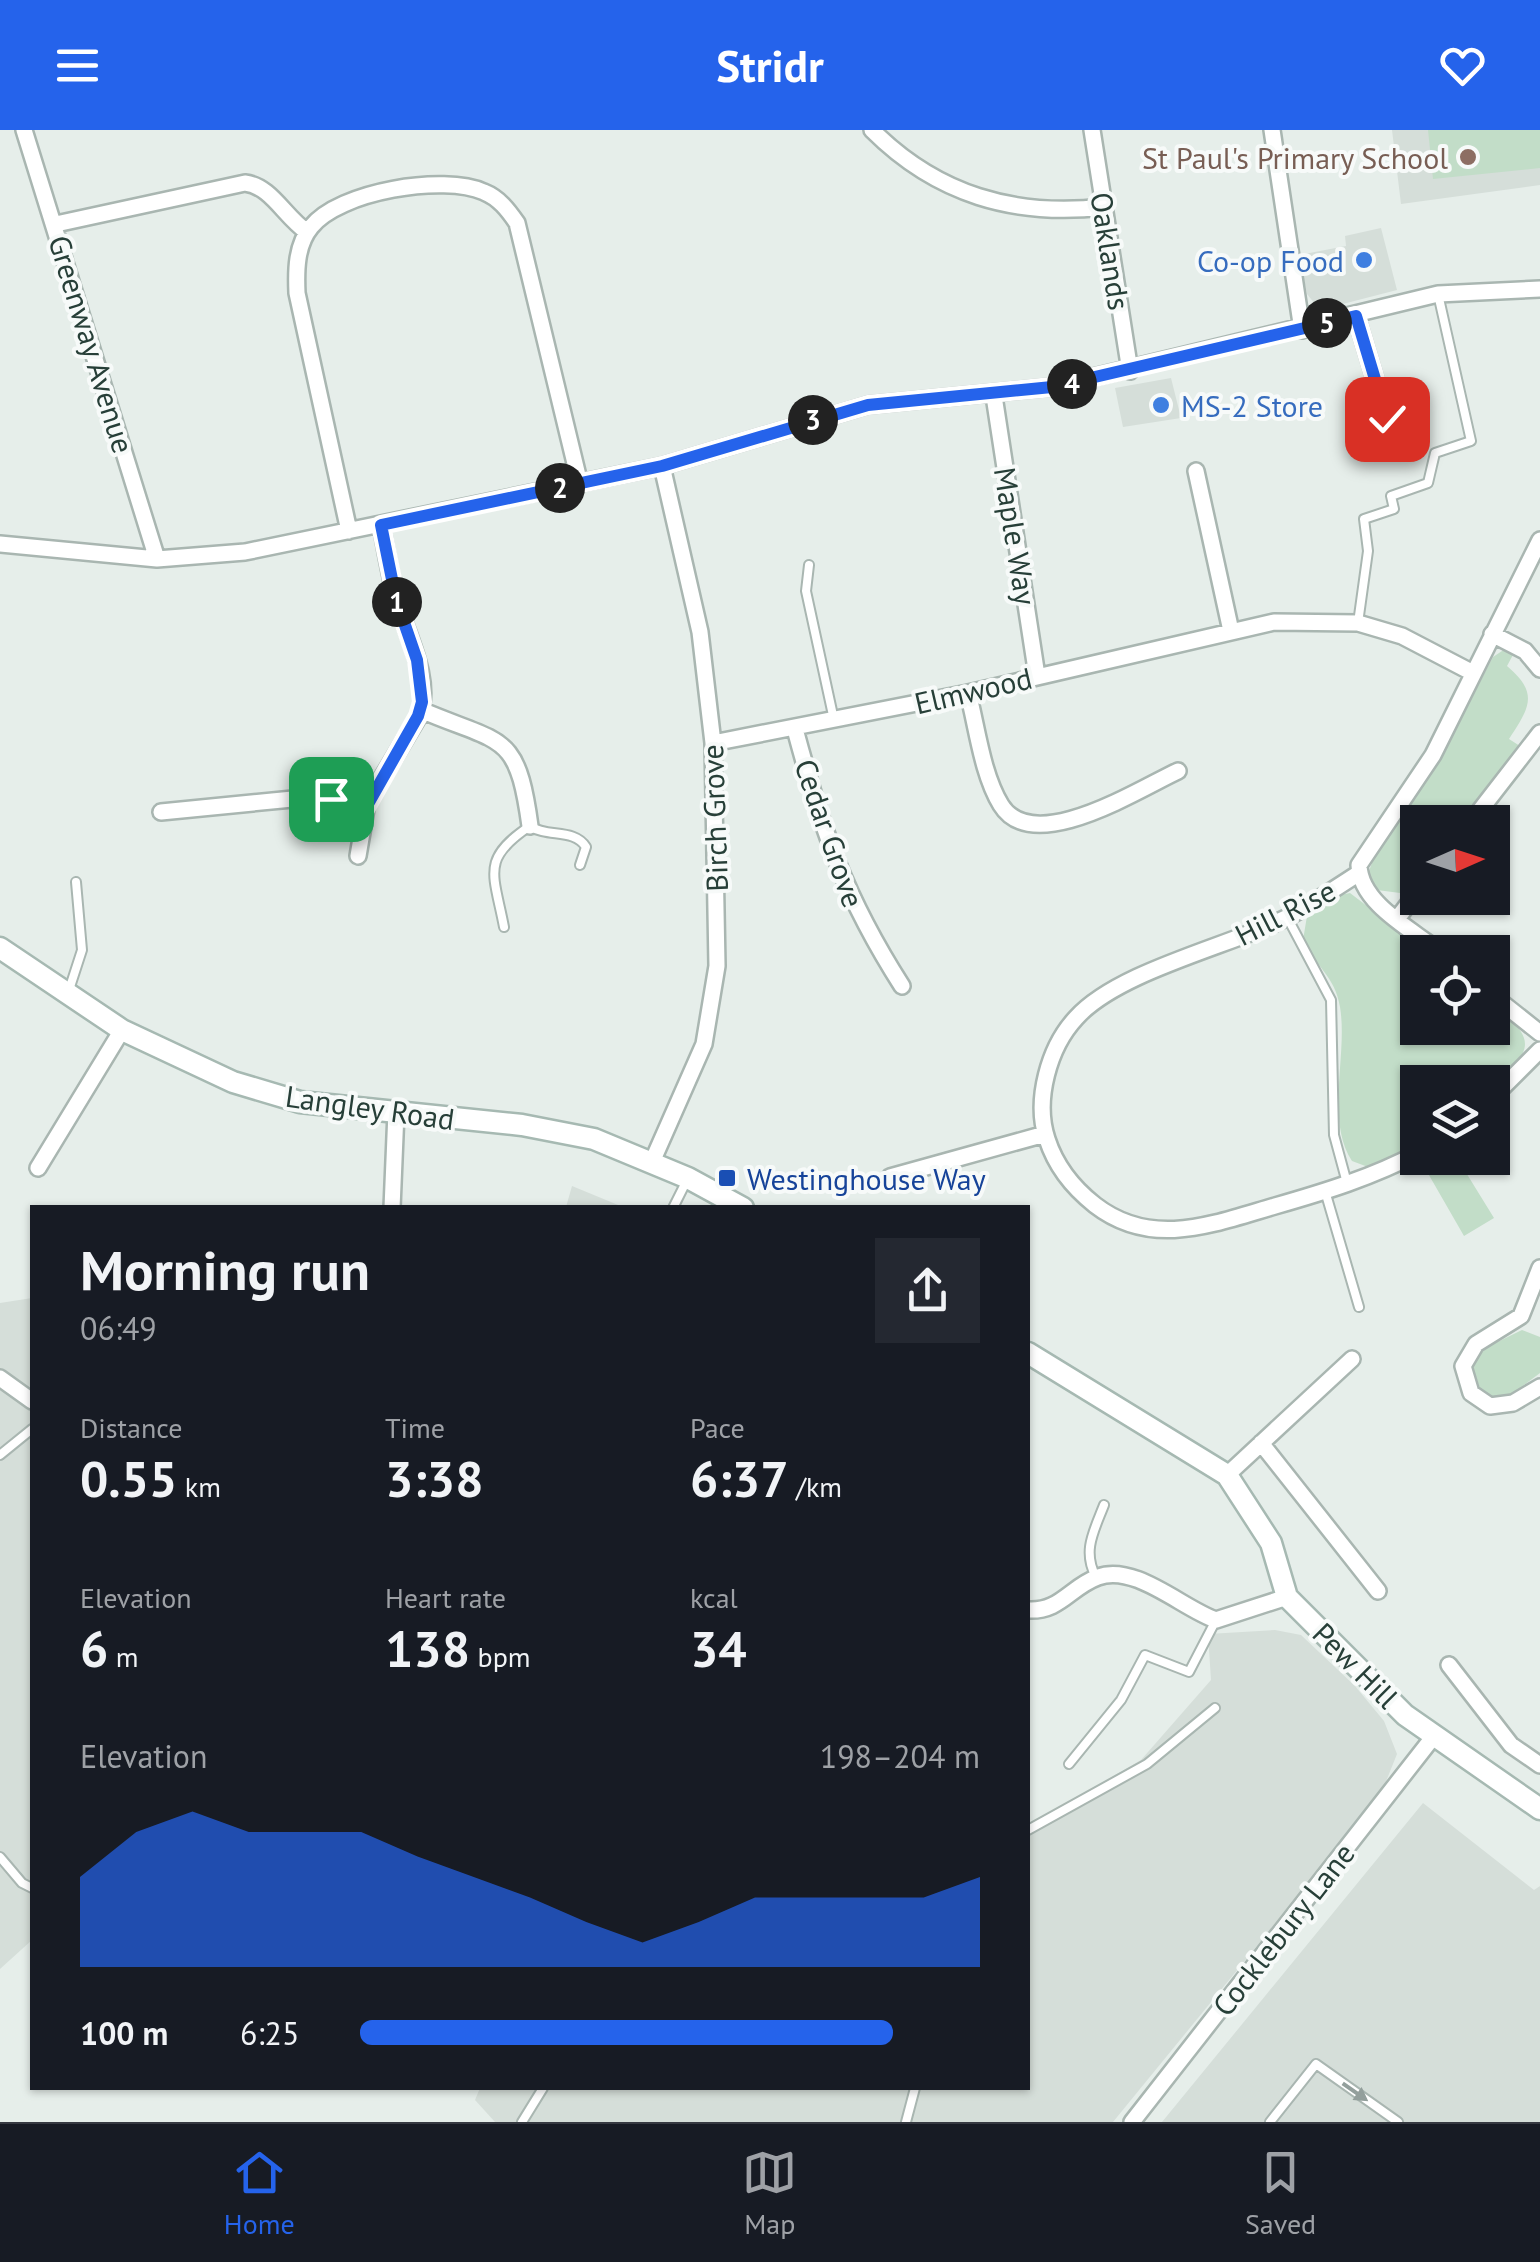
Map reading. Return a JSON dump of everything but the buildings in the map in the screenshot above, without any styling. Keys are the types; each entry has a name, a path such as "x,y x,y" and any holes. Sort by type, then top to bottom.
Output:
{"main road":[{"name":"Langley Road","path":"0,948 122,1030 233,1082 300,1102 522,1125 594,1138 652,1162"},
{"path":"652,1162 688,1178 716,1201"},
{"name":"Pew Hill","path":"1030,1355 1227,1475 1271,1543 1287,1596 1380,1692 1434,1736 1540,1809"}],"street":[{"name":"Greenway Avenue","path":"24,130 158,559"},
{"path":"872,130 927,175 971,196 1054,212 1104,207"},
{"name":"Oaklands","path":"1092,130 1130,371"},
{"path":"1272,130 1302,330"},
{"path":"56,224 245,183 268,192 284,216 307,232"},
{"path":"349,531 298,293 298,258 307,232 338,204 426,185 472,188 502,204 517,223 580,484"},
{"path":"0,544 158,559 232,554 662,466 868,405 994,396 1130,371 1438,294 1540,290"},
{"path":"1356,316 1387,419"},
{"name":"Maple Way","path":"994,396 1038,676"},
{"name":"Birch Grove","path":"652,1162 695,1070 714,994 713,743 700,632 662,466"},
{"path":"1196,471 1231,631"},
{"path":"358,856 364,811 421,710 417,660 396,599 381,525"},
{"name":"Hill Rise","path":"1400,1161 1325,1191 1194,1229 1168,1232 1136,1227 1110,1217 1077,1192 1054,1159 1045,1134 1043,1105 1050,1065 1067,1029 1084,1010 1112,991 1287,917 1359,873 1361,857 1422,774 1540,540"},
{"name":"Elmwood","path":"713,743 968,693 1274,622 1358,623 1402,636 1473,672"},
{"path":"1492,634 1525,651 1540,669"},
{"path":"968,693 998,799 1018,820 1063,822 1178,771"},
{"path":"421,710 500,744 512,753 522,775 530,826"},
{"name":"Cedar Grove","path":"795,728 838,874 858,917 902,986"},
{"path":"1484,805 1540,733"},
{"path":"161,812 303,797 331,799 364,811"},
{"path":"1359,873 1368,893 1418,935"},
{"path":"1397,919 1400,915"},
{"path":"1510,1009 1540,1033"},
{"path":"38,1168 122,1030"},
{"path":"1510,1080 1540,1050"},
{"path":"392,1205 396,1112"},
{"path":"890,1177 1045,1134"},
{"path":"1540,1268 1521,1316 1476,1344 1467,1355 1463,1373 1474,1397 1495,1407 1519,1400 1540,1387"},
{"path":"1227,1475 1352,1359"},
{"path":"0,1378 30,1400"},
{"path":"1261,1443 1378,1591"},
{"path":"1030,1610 1051,1608 1096,1577 1128,1577 1216,1620 1287,1596"},
{"path":"1449,1666 1511,1745 1540,1764"},
{"name":"Cocklebury Lane","path":"1132,2122 1434,1736"}],"lane":[{"path":"1358,623 1368,552 1364,519 1394,510 1391,496 1428,483 1435,453 1472,441 1438,294"},
{"path":"808,565 806,592 834,720"},
{"path":"504,926 494,856 530,826 541,834 582,840 586,847 580,865"},
{"path":"68,994 82,950 76,882"},
{"path":"1287,917 1331,1000 1334,1135 1347,1183"},
{"path":"674,1205 688,1178"},
{"path":"1325,1191 1360,1306"},
{"path":"0,1454 30,1430"},
{"path":"1096,1577 1088,1562 1088,1546 1104,1505"},
{"path":"1068,1764 1121,1700 1146,1655 1189,1672 1216,1620"},
{"path":"1030,1829 1147,1764 1214,1708"},
{"path":"0,1857 30,1886"},
{"path":"1270,2122 1316,2064 1398,2122"},
{"path":"522,2122 541,2090"},
{"path":"906,2122 915,2090"}],"shaded area":[{"name":"St Paul's Primary School","path":"1392,130 1540,130 1540,185 1401,204"},
{"path":"1381,228 1397,290 1331,307 1315,304 1307,294 1299,255 1346,246 1345,236"},
{"path":"1171,378 1181,418 1123,427 1115,388"},
{"path":"572,1186 618,1205 567,1205"},
{"path":"30,1298 30,1942 0,1969 0,1303"},
{"path":"1275,1630 1301,1635 1355,1686 1384,1721 1397,1754 1381,1794 1113,2122 495,2122 475,2100 479,2090 1030,2090 1030,1825 1141,1760 1211,1680 1208,1634"},
{"path":"1423,1803 1534,1890 1540,1886 1540,2122 1162,2122"}],"green space":[{"path":"1428,130 1540,130 1540,168 1433,179"},
{"path":"1505,649 1514,653 1507,666 1524,684 1528,701 1509,739 1523,748 1476,805 1408,805 1442,754 1493,657"},
{"path":"1400,817 1400,893 1377,890 1368,874 1375,854"},
{"path":"1350,893 1405,935 1400,935 1400,1045 1510,1045 1510,1019 1524,1037 1522,1055 1510,1071 1510,1065 1400,1065 1400,1153 1368,1167 1352,1161 1340,1126 1342,1026 1337,996 1303,940 1307,916 1335,896"},
{"path":"1429,1175 1467,1175 1494,1218 1464,1236"},
{"path":"1522,1330 1540,1337 1540,1373 1508,1397 1493,1399 1480,1389 1472,1365 1479,1351"}],"place":[{"name":"St Paul's Primary School","path":"1468,157"},
{"name":"Co-op Food","path":"1364,260"},
{"name":"MS-2 Store","path":"1161,405"},
{"name":"Westinghouse Way","path":"727,1178"}],"route":[{"path":"331,799 364,811 421,710 417,660 396,599 381,525 662,466 868,405 974,398 1052,387 1356,316 1387,419"}]}
